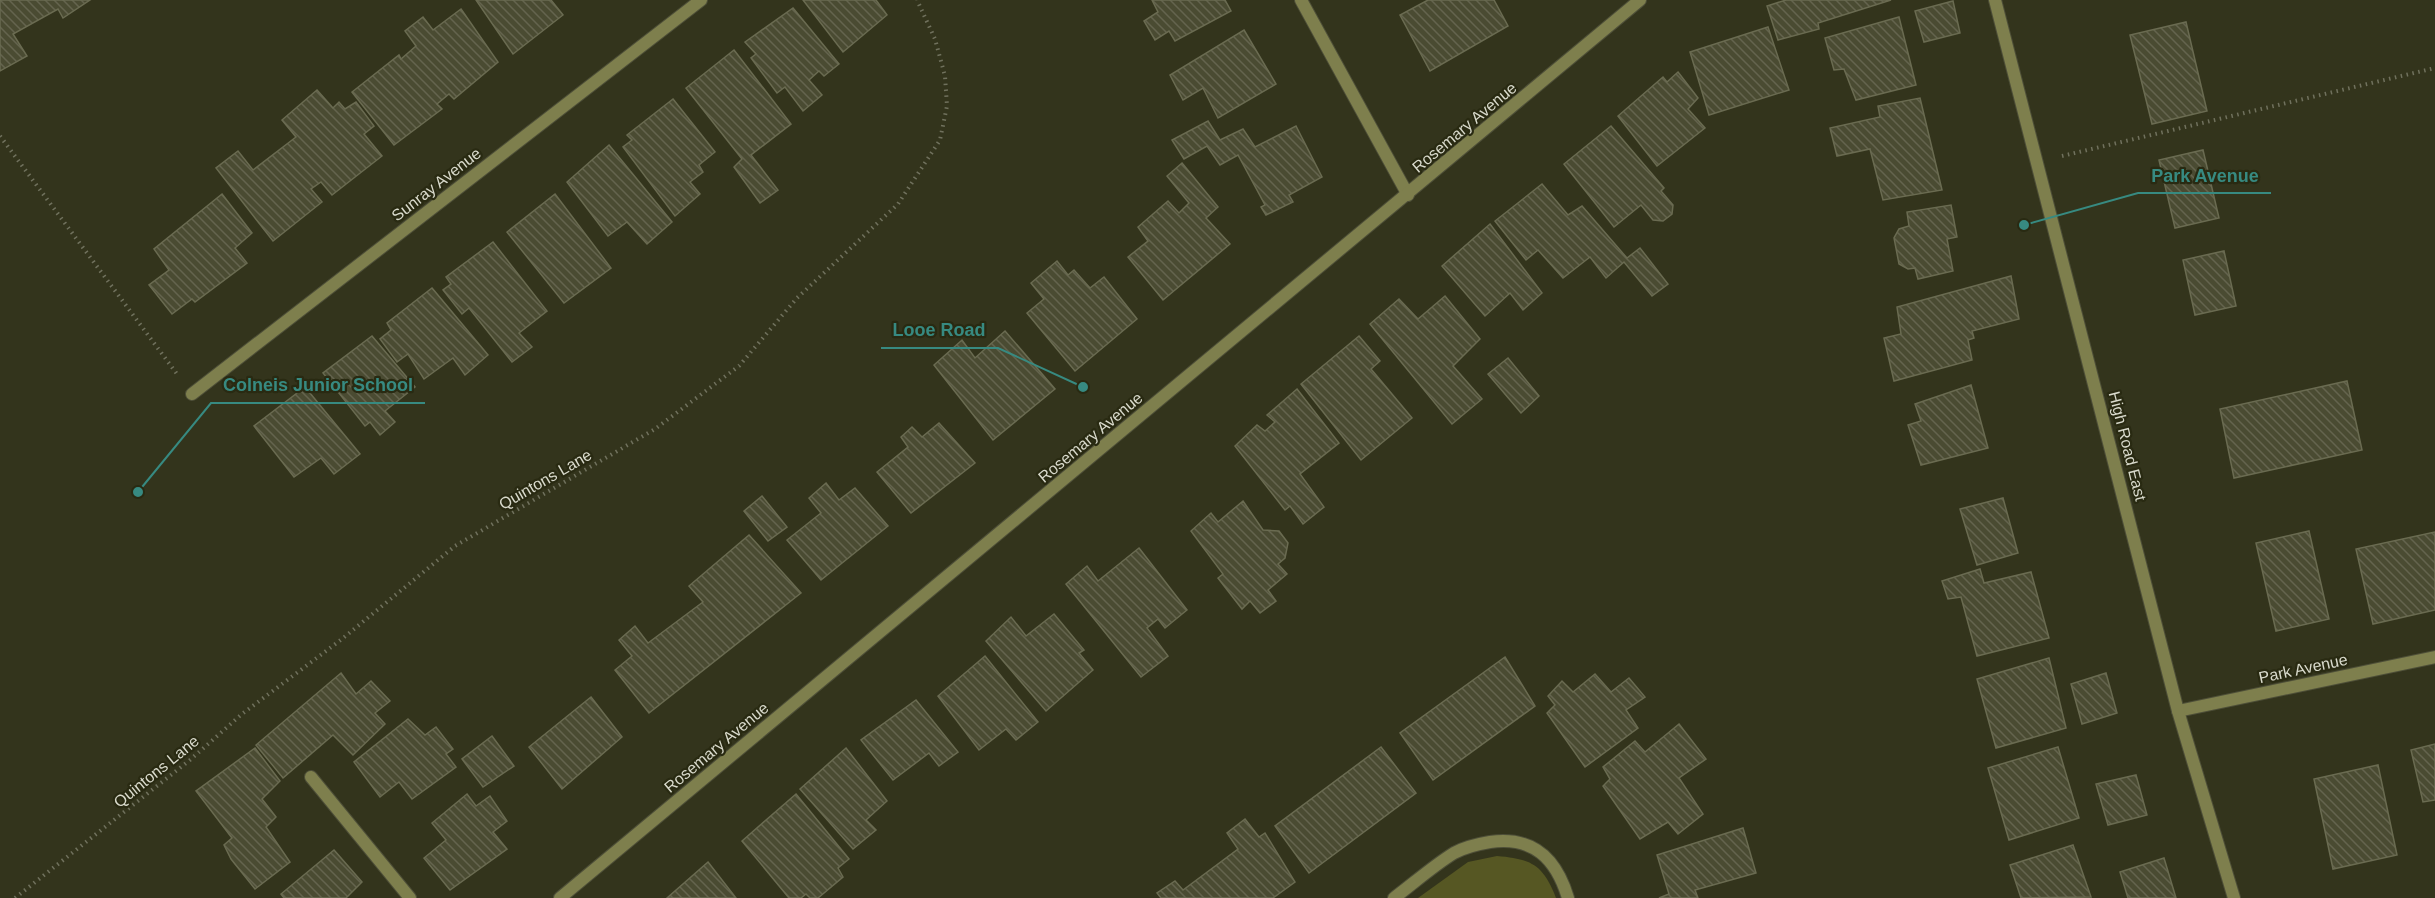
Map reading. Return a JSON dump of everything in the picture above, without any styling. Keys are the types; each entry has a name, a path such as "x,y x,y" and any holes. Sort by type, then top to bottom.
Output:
{"street":[{"name":"Sunray Avenue","path":"192,394 701,0"},
{"path":"1301,0 1408,195"},
{"name":"Rosemary Avenue","path":"560,898 1640,0"},
{"name":"High Road East","path":"1995,0 2178,711 2234,898"},
{"name":"Park Avenue","path":"2178,711 2435,657"},
{"path":"311,777 410,898"},
{"path":"1394,898 1455,853 1476,845 1502,841 1527,844 1548,858 1557,869 1568,898"}],"path":[{"name":"Quintons Lane","path":"15,898 190,760 242,714 342,639 454,546 656,429 739,366 797,298 898,204 940,140 947,106 945,76 935,39 917,0"},
{"path":"2038,161 2435,68"},
{"path":"0,136 192,394"}],"shaded area":[{"path":"1497,856 1519,859 1535,866 1546,878 1556,898 1418,898 1468,862"}],"building":[{"path":"0,0 90,0 63,18 58,9 13,34 27,56 0,71"},
{"path":"476,0 551,0 563,15 513,54"},
{"path":"803,0 876,0 887,15 843,52"},
{"path":"1152,0 1225,0 1231,11 1175,41 1169,31 1155,40 1144,21 1158,12"},
{"path":"1428,0 1494,0 1508,26 1430,71 1400,15"},
{"path":"1786,0 1891,0 1818,23 1819,29 1778,40 1767,6"},
{"path":"1953,1 1960,33 1924,42 1915,11"},
{"path":"793,8 839,64 824,76 819,71 809,80 822,95 803,111 785,87 777,93 751,58 756,54 745,42"},
{"path":"461,9 498,62 454,99 449,94 437,104 442,109 394,145 352,92 399,55 401,59 416,46 405,31 423,17 433,30"},
{"path":"1899,17 1916,85 1856,100 1844,69 1834,70 1825,38"},
{"path":"2186,22 2207,111 2152,124 2130,35"},
{"path":"1768,27 1789,90 1709,115 1690,52"},
{"path":"1244,30 1276,84 1218,118 1203,88 1183,100 1170,75"},
{"path":"734,50 791,124 751,155 778,190 760,203 734,167 742,159 686,88"},
{"path":"1678,72 1698,98 1688,109 1705,128 1657,166 1618,116 1663,77 1667,82"},
{"path":"317,90 333,108 339,102 345,109 356,102 374,126 364,134 382,156 332,195 321,182 311,189 322,202 273,241 216,168 238,151 253,170 296,137 282,120"},
{"path":"1920,98 1942,190 1883,200 1870,149 1837,156 1830,128 1880,117 1878,106"},
{"path":"673,99 715,152 699,165 703,172 690,182 700,194 675,216 623,147 632,140 627,135"},
{"path":"1208,121 1220,140 1243,129 1255,147 1296,126 1322,177 1289,195 1293,202 1266,215 1261,207 1265,205 1238,155 1220,165 1207,146 1184,159 1172,140"},
{"path":"1611,126 1664,188 1661,191 1673,205 1672,214 1663,221 1653,220 1641,205 1614,227 1564,164"},
{"path":"609,145 672,222 647,244 627,222 608,236 567,182"},
{"path":"2203,150 2219,218 2175,228 2159,160"},
{"path":"1182,163 1218,207 1206,218 1230,244 1163,300 1128,257 1148,241 1138,227 1168,201 1179,213 1189,203 1167,176"},
{"path":"1542,184 1568,215 1582,206 1627,258 1640,248 1668,284 1652,296 1624,262 1606,278 1590,257 1563,278 1538,250 1526,260 1495,221"},
{"path":"222,194 252,233 235,248 247,263 195,302 192,299 172,314 149,285 169,270 154,249"},
{"path":"555,194 611,268 564,303 507,232"},
{"path":"1951,205 1957,237 1947,239 1953,271 1918,279 1915,268 1908,269 1899,264 1894,238 1899,229 1909,226 1907,212"},
{"path":"1490,224 1542,293 1523,310 1510,293 1485,316 1442,266"},
{"path":"493,242 547,311 519,333 532,347 512,362 469,308 462,314 443,290 451,284 446,277"},
{"path":"2224,251 2236,306 2195,315 2183,260"},
{"path":"1057,261 1068,275 1074,270 1090,288 1104,277 1137,319 1075,371 1027,313 1044,299 1031,283"},
{"path":"2011,276 2019,319 1972,331 1974,338 1968,340 1972,360 1894,381 1884,338 1901,334 1897,307"},
{"path":"432,288 488,355 465,375 453,358 424,379 408,354 397,362 380,339 391,330 387,323"},
{"path":"1445,296 1480,339 1453,366 1482,399 1452,424 1370,324 1399,299 1418,319"},
{"path":"1005,331 1055,389 993,440 934,365 962,340 975,358"},
{"path":"372,336 415,387 385,411 395,422 380,435 370,422 365,426 323,373"},
{"path":"1359,336 1380,361 1371,369 1412,418 1361,460 1301,384"},
{"path":"1508,358 1539,396 1521,413 1488,374"},
{"path":"2347,381 2362,450 2234,478 2220,409"},
{"path":"1971,385 1988,448 1921,465 1908,425 1921,421 1915,404"},
{"path":"305,387 360,454 334,474 321,458 294,477 254,426"},
{"path":"1297,389 1339,443 1300,474 1324,507 1303,524 1290,506 1285,510 1235,446 1257,425 1265,431 1275,422 1267,415"},
{"path":"939,423 975,463 911,513 877,472 908,447 901,437 912,427 922,437"},
{"path":"826,483 839,500 855,488 888,526 821,580 787,540 821,513 809,498"},
{"path":"762,496 787,527 768,541 744,511"},
{"path":"2003,498 2018,553 1977,565 1960,509"},
{"path":"1243,501 1263,530 1279,531 1288,543 1285,558 1278,564 1287,574 1268,590 1276,601 1260,613 1250,601 1242,609 1218,578 1223,574 1191,531 1211,513 1218,522"},
{"path":"2309,531 2329,619 2276,631 2256,543"},
{"path":"2435,532 2435,610 2373,624 2356,549"},
{"path":"749,535 801,593 649,713 615,670 632,656 619,640 635,626 648,643 703,602 689,586"},
{"path":"1139,548 1187,610 1165,628 1158,619 1147,628 1168,656 1141,677 1066,584 1087,566 1098,581"},
{"path":"1980,569 1984,583 2031,572 2049,638 1977,656 1961,597 1948,599 1942,581"},
{"path":"1054,614 1084,650 1079,653 1093,670 1046,711 986,641 1011,617 1026,636"},
{"path":"985,656 1038,722 1016,740 1006,729 979,750 938,696"},
{"path":"1505,657 1535,706 1433,780 1400,733"},
{"path":"2049,658 2066,728 1996,748 1977,679"},
{"path":"341,673 356,694 371,681 390,701 375,713 385,724 353,755 333,735 283,778 256,745"},
{"path":"2106,673 2117,713 2082,724 2071,684"},
{"path":"1595,674 1611,692 1629,678 1645,697 1626,710 1638,728 1585,767 1547,713 1555,705 1548,696 1562,681 1573,692"},
{"path":"591,697 622,737 562,789 529,747"},
{"path":"916,700 958,752 939,766 929,753 893,780 861,740"},
{"path":"408,719 425,735 436,727 453,749 446,754 456,767 412,799 399,782 380,797 354,762"},
{"path":"1679,724 1706,759 1679,778 1703,814 1678,834 1668,822 1640,839 1603,786 1610,779 1603,767 1635,741 1645,752"},
{"path":"492,736 514,766 483,787 462,759"},
{"path":"2435,744 2435,800 2423,802 2411,750"},
{"path":"1381,747 1416,793 1309,873 1275,826"},
{"path":"2058,747 2079,818 2009,840 1988,768"},
{"path":"255,748 280,781 262,799 276,817 266,827 290,862 255,889 231,859 224,845 232,838 196,791"},
{"path":"846,748 887,801 866,820 876,830 853,849 800,789"},
{"path":"2378,765 2397,855 2333,869 2314,779"},
{"path":"2136,775 2147,815 2108,825 2096,784"},
{"path":"467,794 476,806 490,796 507,821 493,832 507,849 450,890 424,858 446,840 432,823"},
{"path":"796,794 849,859 838,868 843,877 818,898 810,898 806,894 801,898 789,898 742,841"},
{"path":"1245,819 1259,837 1265,833 1295,882 1273,898 1161,898 1157,893 1175,881 1183,890 1238,849 1227,833"},
{"path":"1743,828 1756,873 1695,890 1698,898 1659,898 1669,894 1657,855"},
{"path":"2073,845 2091,897 2021,898 2010,865"},
{"path":"334,850 362,882 346,898 284,898 281,894"},
{"path":"2164,858 2176,898 2128,898 2120,872"},
{"path":"708,862 736,898 667,898"}],"place":[{"name":"Park Avenue","path":"2024,225"},
{"name":"Looe Road","path":"1083,387"},
{"name":"Colneis Junior School","path":"138,492"}]}
